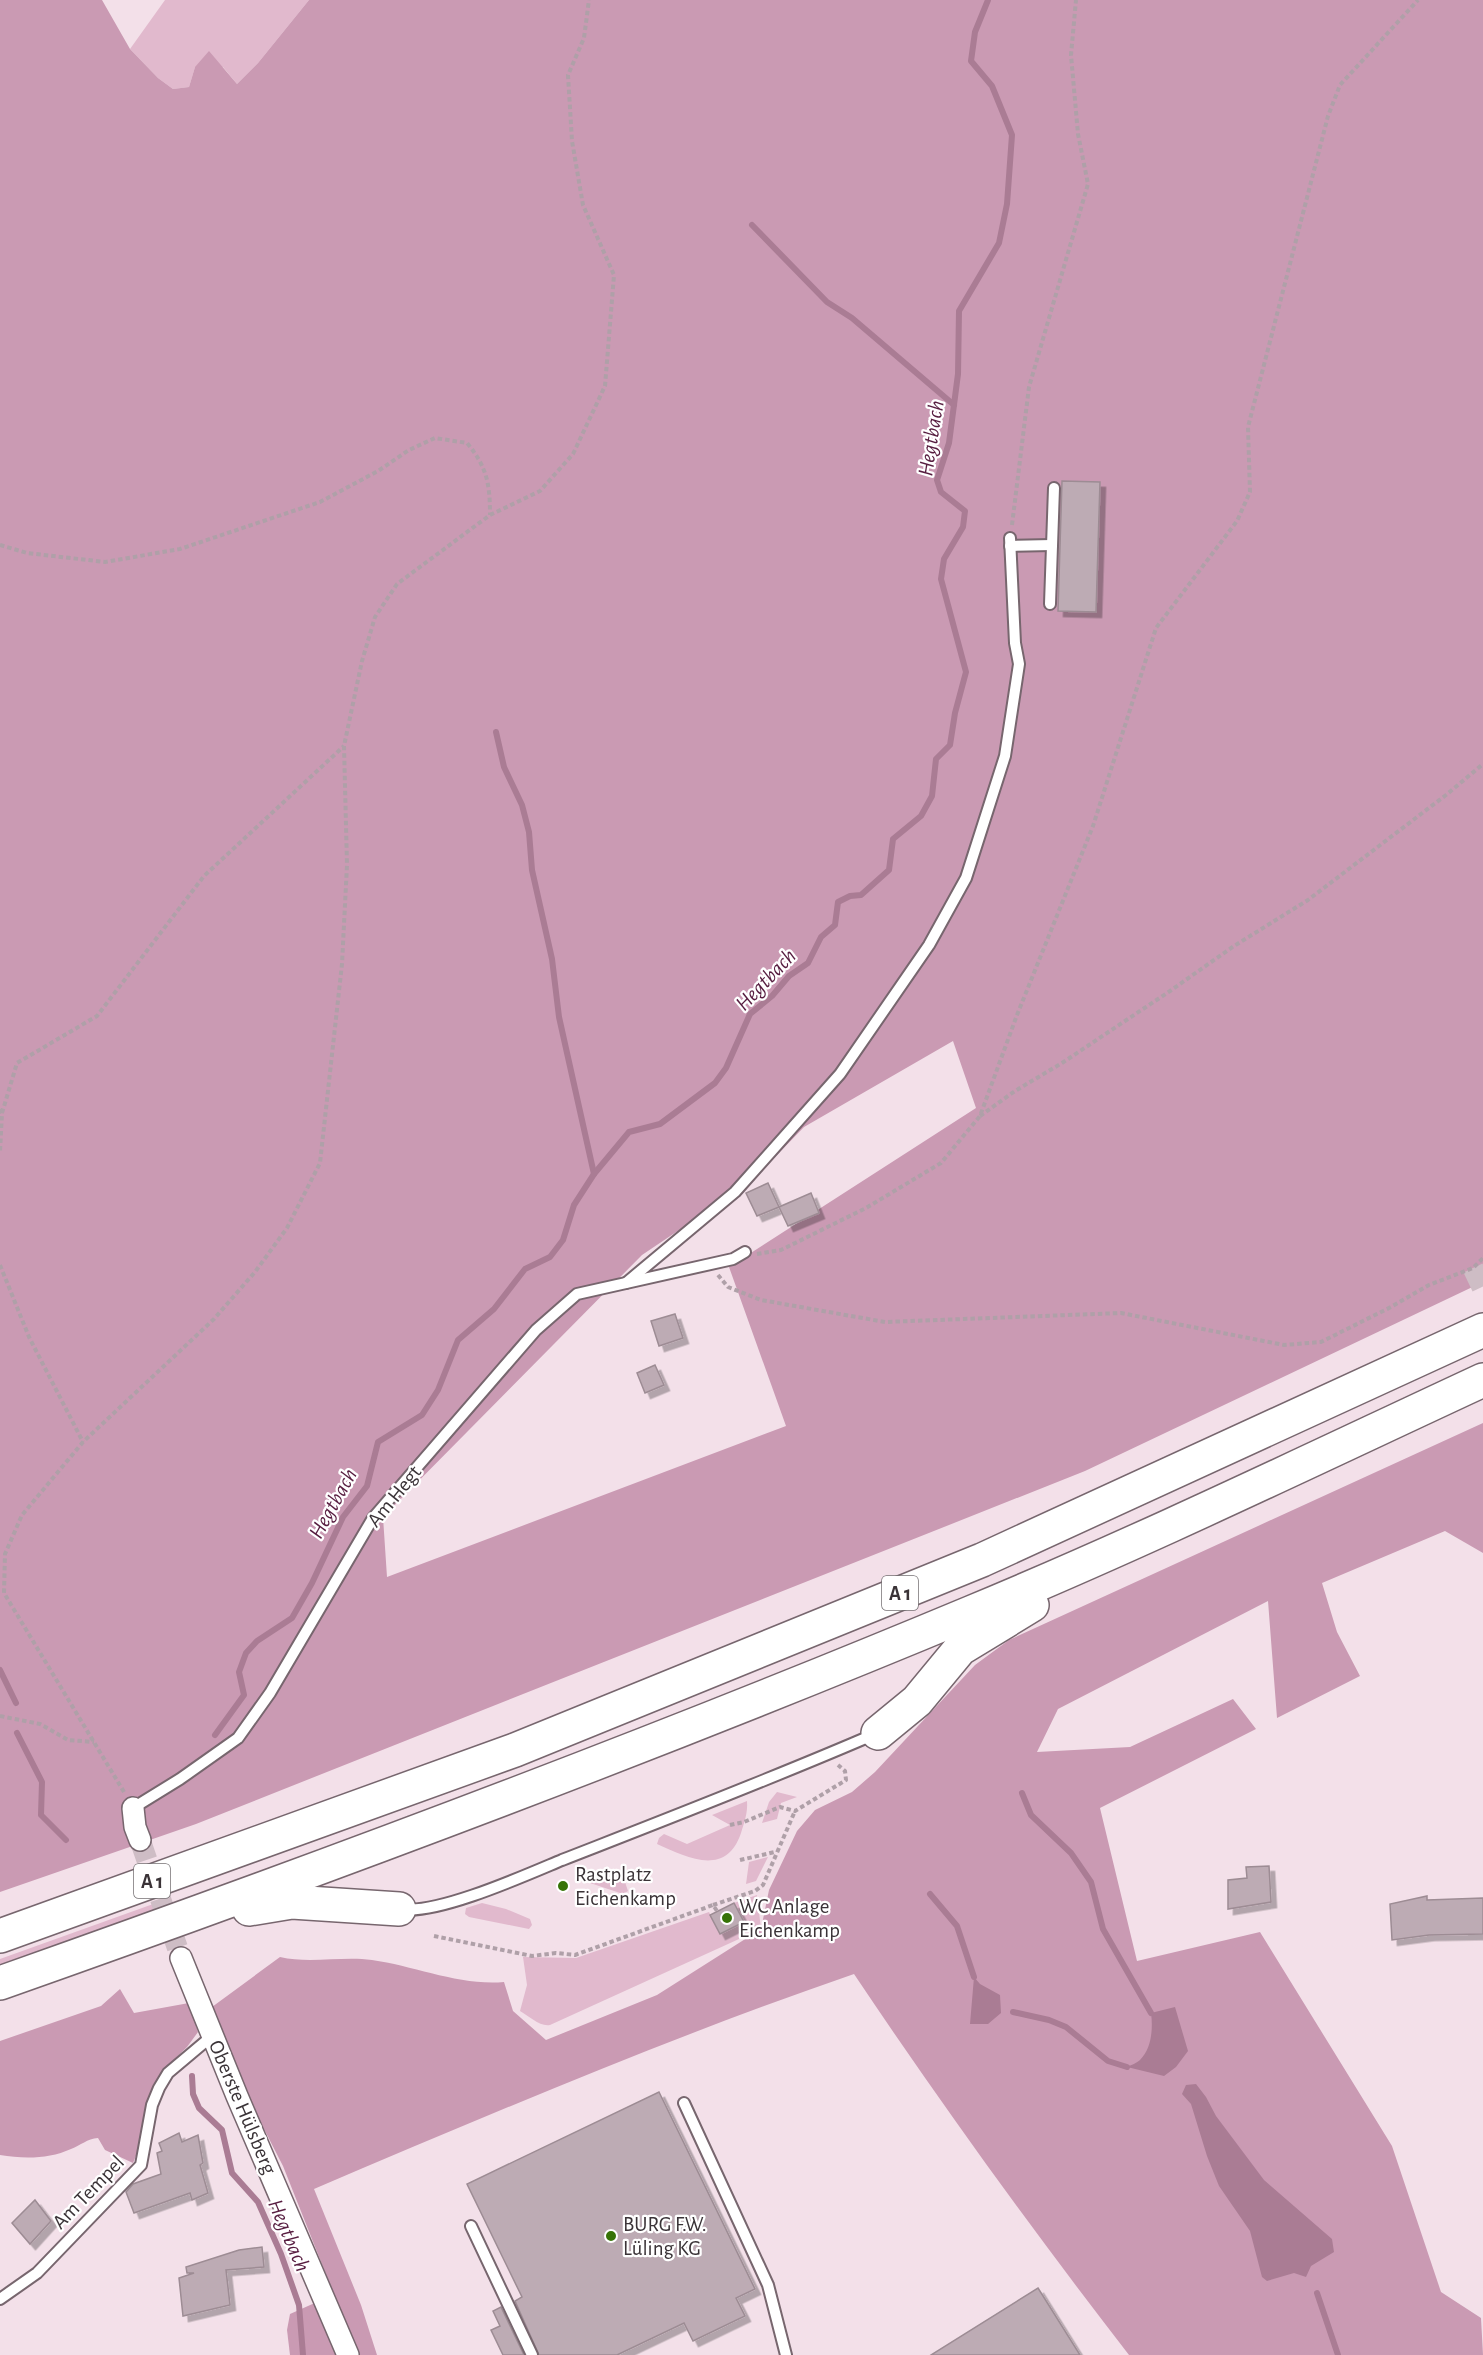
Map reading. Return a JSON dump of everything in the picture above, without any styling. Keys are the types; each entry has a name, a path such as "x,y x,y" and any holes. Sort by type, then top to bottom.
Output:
{"highway":[{"name":"A 1","path":"0,1936 515,1750 982,1560 1483,1330"},
{"name":"A 1","path":"0,1983 185,1918 534,1788 971,1613 1134,1542 1483,1380"},
{"path":"878,1733 917,1701 960,1649 1134,1542"},
{"path":"185,1918 292,1902 399,1909"}],"street":[{"path":"133,1808 135,1827 140,1840"},
{"name":"Oberste Hülsberg","path":"181,1958 212,2037 348,2355"}],"lane":[{"path":"1050,604 1054,488"},
{"path":"626,1283 735,1192 840,1074 929,945 966,878 1005,756 1019,664 1015,642 1010,542 1052,545"},
{"name":"Am Hegt","path":"133,1808 180,1779 238,1738 270,1693 373,1518 536,1330 577,1294 733,1259 745,1252"},
{"path":"399,1909 414,1911 483,1891 878,1733"},
{"name":"Am Tempel","path":"0,2299 36,2272 141,2166 152,2105 159,2088 168,2073 212,2037"},
{"path":"684,2103 768,2285 786,2355"},
{"path":"471,2226 532,2355"}],"path":[{"path":"133,1808 4,1593 5,1554 22,1515 83,1442 214,1319 255,1272 287,1228 320,1163 342,964 347,865 344,746 362,661 375,617 397,584 490,515 540,490 573,454 605,386 614,275 583,206 572,141 568,75 584,38 589,0"},
{"path":"1010,542 1029,387 1088,184 1078,134 1071,55 1076,0"},
{"path":"980,1116 1017,1015 1093,826 1156,628 1237,521 1250,492 1248,427 1328,116 1340,85 1418,0"},
{"path":"0,545 27,553 105,562 180,549 320,502 378,471 409,450 435,438 467,443 480,458 490,486 490,515"},
{"path":"0,1152 1,1111 17,1063 97,1016 204,876 344,746"},
{"path":"781,1250 866,1208 940,1162 980,1116 1170,991 1233,946 1308,900 1483,764"},
{"path":"709,1264 728,1287 761,1300 885,1322 1121,1313 1284,1345 1321,1342 1429,1285 1473,1268 1483,1258"},
{"path":"0,1265 29,1337 83,1442"},
{"path":"0,1716 40,1724 68,1740 95,1743"},
{"path":"434,1936 532,1956 556,1953 575,1955 755,1891 763,1884 795,1811 846,1780 845,1771 825,1755"},
{"path":"730,1825 764,1815 780,1806 795,1811"},
{"path":"740,1860 776,1852"},
{"path":"713,1905 717,1911"}],"shaded area":[{"path":"0,0 102,0 130,49 158,78 173,89 189,87 195,67 209,51 237,84 258,63 309,0 1483,0 1483,1282 1085,1471 196,1824 0,1892","holes":["953,1041 976,1108 729,1267 786,1426 387,1577 383,1517 642,1255 752,1181 804,1127"]},
{"path":"165,0 309,0 258,63 237,84 223,67 195,67 189,87 173,89 158,78 130,49"},
{"path":"1483,1423 1483,1553 1445,1531 1322,1583 1337,1632 1360,1676 1277,1718 1268,1601 1058,1709 1037,1752 1130,1747 1233,1699 1256,1729 1100,1808 1137,1961 1260,1932 1392,2146 1441,2292 1481,2318 1483,2355 1129,2355 988,2167 854,1974 650,2050 314,2189 361,2305 377,2355 358,2355 283,2166 245,2092 212,2007 280,1957 302,1960 372,1960 471,1981 504,1982 513,2011 546,2040 657,1995 761,1929 769,1890 797,1831 815,1810 852,1792 875,1772 975,1665 1009,1640"},
{"path":"777,1792 797,1797 781,1803 777,1819 762,1823 769,1802"},
{"path":"747,1801 741,1833 726,1856 715,1860 692,1858 657,1844 659,1838 664,1834 687,1844 730,1825 712,1815"},
{"path":"768,1857 756,1881 746,1884 749,1862"},
{"path":"583,1869 625,1882 628,1891 623,1894 581,1880 576,1875"},
{"path":"757,1895 761,1929 550,2025 538,2023 520,2011 527,1985 523,1957 576,1958 709,1912 720,1934 744,1922 734,1903"},
{"path":"156,1903 159,1908 0,1966 0,1959"},
{"path":"482,1903 506,1909 530,1919 532,1925 529,1929 469,1917 465,1914 466,1908"},
{"path":"974,1977 980,1984 1000,1995 1001,2013 988,2024 970,2024"},
{"path":"120,1989 134,2013 189,2003 198,2032 153,2085 140,2146 133,2163 105,2150 98,2138 63,2152 45,2156 0,2155 0,2041 101,2006"},
{"path":"1175,2007 1188,2051 1176,2067 1164,2076 1127,2067 1140,2060 1147,2050 1152,2031 1151,2013"},
{"path":"1196,2084 1216,2116 1264,2180 1332,2239 1334,2252 1311,2266 1306,2277 1294,2273 1267,2281 1262,2277 1250,2231 1219,2186 1191,2104 1182,2094 1186,2085"},
{"path":"317,2302 337,2355 290,2355 287,2330 290,2314"}],"building":[{"path":"1062,481 1100,482 1096,612 1058,611"},
{"path":"768,1183 779,1207 757,1216 746,1193"},
{"path":"811,1193 819,1213 788,1226 779,1207"},
{"path":"675,1314 683,1338 659,1346 651,1321"},
{"path":"655,1365 664,1385 645,1393 637,1373"},
{"path":"1269,1866 1271,1902 1228,1909 1228,1880 1247,1878 1246,1867"},
{"path":"1427,1896 1427,1900 1483,1898 1483,1934 1429,1935 1392,1940 1390,1904"},
{"name":"WC Anlage Eichenkamp","path":"734,1903 744,1922 720,1934 710,1915"},
{"name":"BURG F.W. Lüling KG","path":"659,2092 755,2289 736,2298 745,2316 693,2341 684,2323 617,2355 539,2355 515,2301 522,2297 467,2184"},
{"path":"179,2133 182,2142 198,2135 203,2163 200,2165 208,2193 192,2200 190,2193 134,2213 126,2192 133,2184 161,2174 157,2153 162,2151 159,2143"},
{"path":"35,2200 51,2221 30,2244 12,2223"},
{"path":"262,2247 264,2267 226,2270 230,2305 183,2316 179,2278 194,2273 187,2273 186,2267 239,2250"},
{"path":"1038,2288 1080,2355 931,2355"},
{"path":"501,2307 524,2355 503,2355 491,2330 500,2326 493,2311"}],"waterway":[{"name":"Hegtbach","path":"215,1735 244,1695 239,1672 246,1653 257,1641 292,1618 312,1583 343,1517 367,1486 378,1442 422,1415 438,1390 458,1340 494,1309 525,1269 550,1257 563,1240 574,1205 594,1174 629,1132 660,1124 715,1083 726,1068 750,1014 772,996 789,976 808,963 821,937 835,925 838,902 850,896 861,895 889,870 893,839 921,816 932,796 936,759 950,745 955,713 966,672 941,579 944,559 963,527 965,511 941,492 937,480 949,443 958,374 959,311 999,243 1007,204 1012,135 992,86 971,61 975,32 988,0"},
{"path":"752,225 827,302 852,318 954,405"},
{"path":"496,732 504,767 522,805 529,832 532,870 552,959 559,1017 594,1174"},
{"path":"0,1670 16,1703"},
{"path":"17,1733 42,1782 41,1815 66,1840"},
{"path":"1022,1793 1031,1815 1071,1853 1091,1882 1103,1929 1151,2013"},
{"path":"930,1894 957,1926 974,1977"},
{"path":"1013,2012 1049,2020 1066,2027 1108,2061 1127,2067"},
{"name":"Hegtbach","path":"192,2076 193,2094 199,2108 222,2130 232,2173 258,2202 281,2254 299,2305 303,2355"},
{"path":"1317,2293 1338,2355"}],"tunnel":[{"path":"1473,1268 1483,1289"},
{"path":"140,1840 181,1958"}],"place":[{"name":"Rastplatz Eichenkamp","path":"563,1886"},
{"name":"WC Anlage Eichenkamp","path":"727,1918"},
{"name":"BURG F.W. Lüling KG","path":"611,2236"}]}
